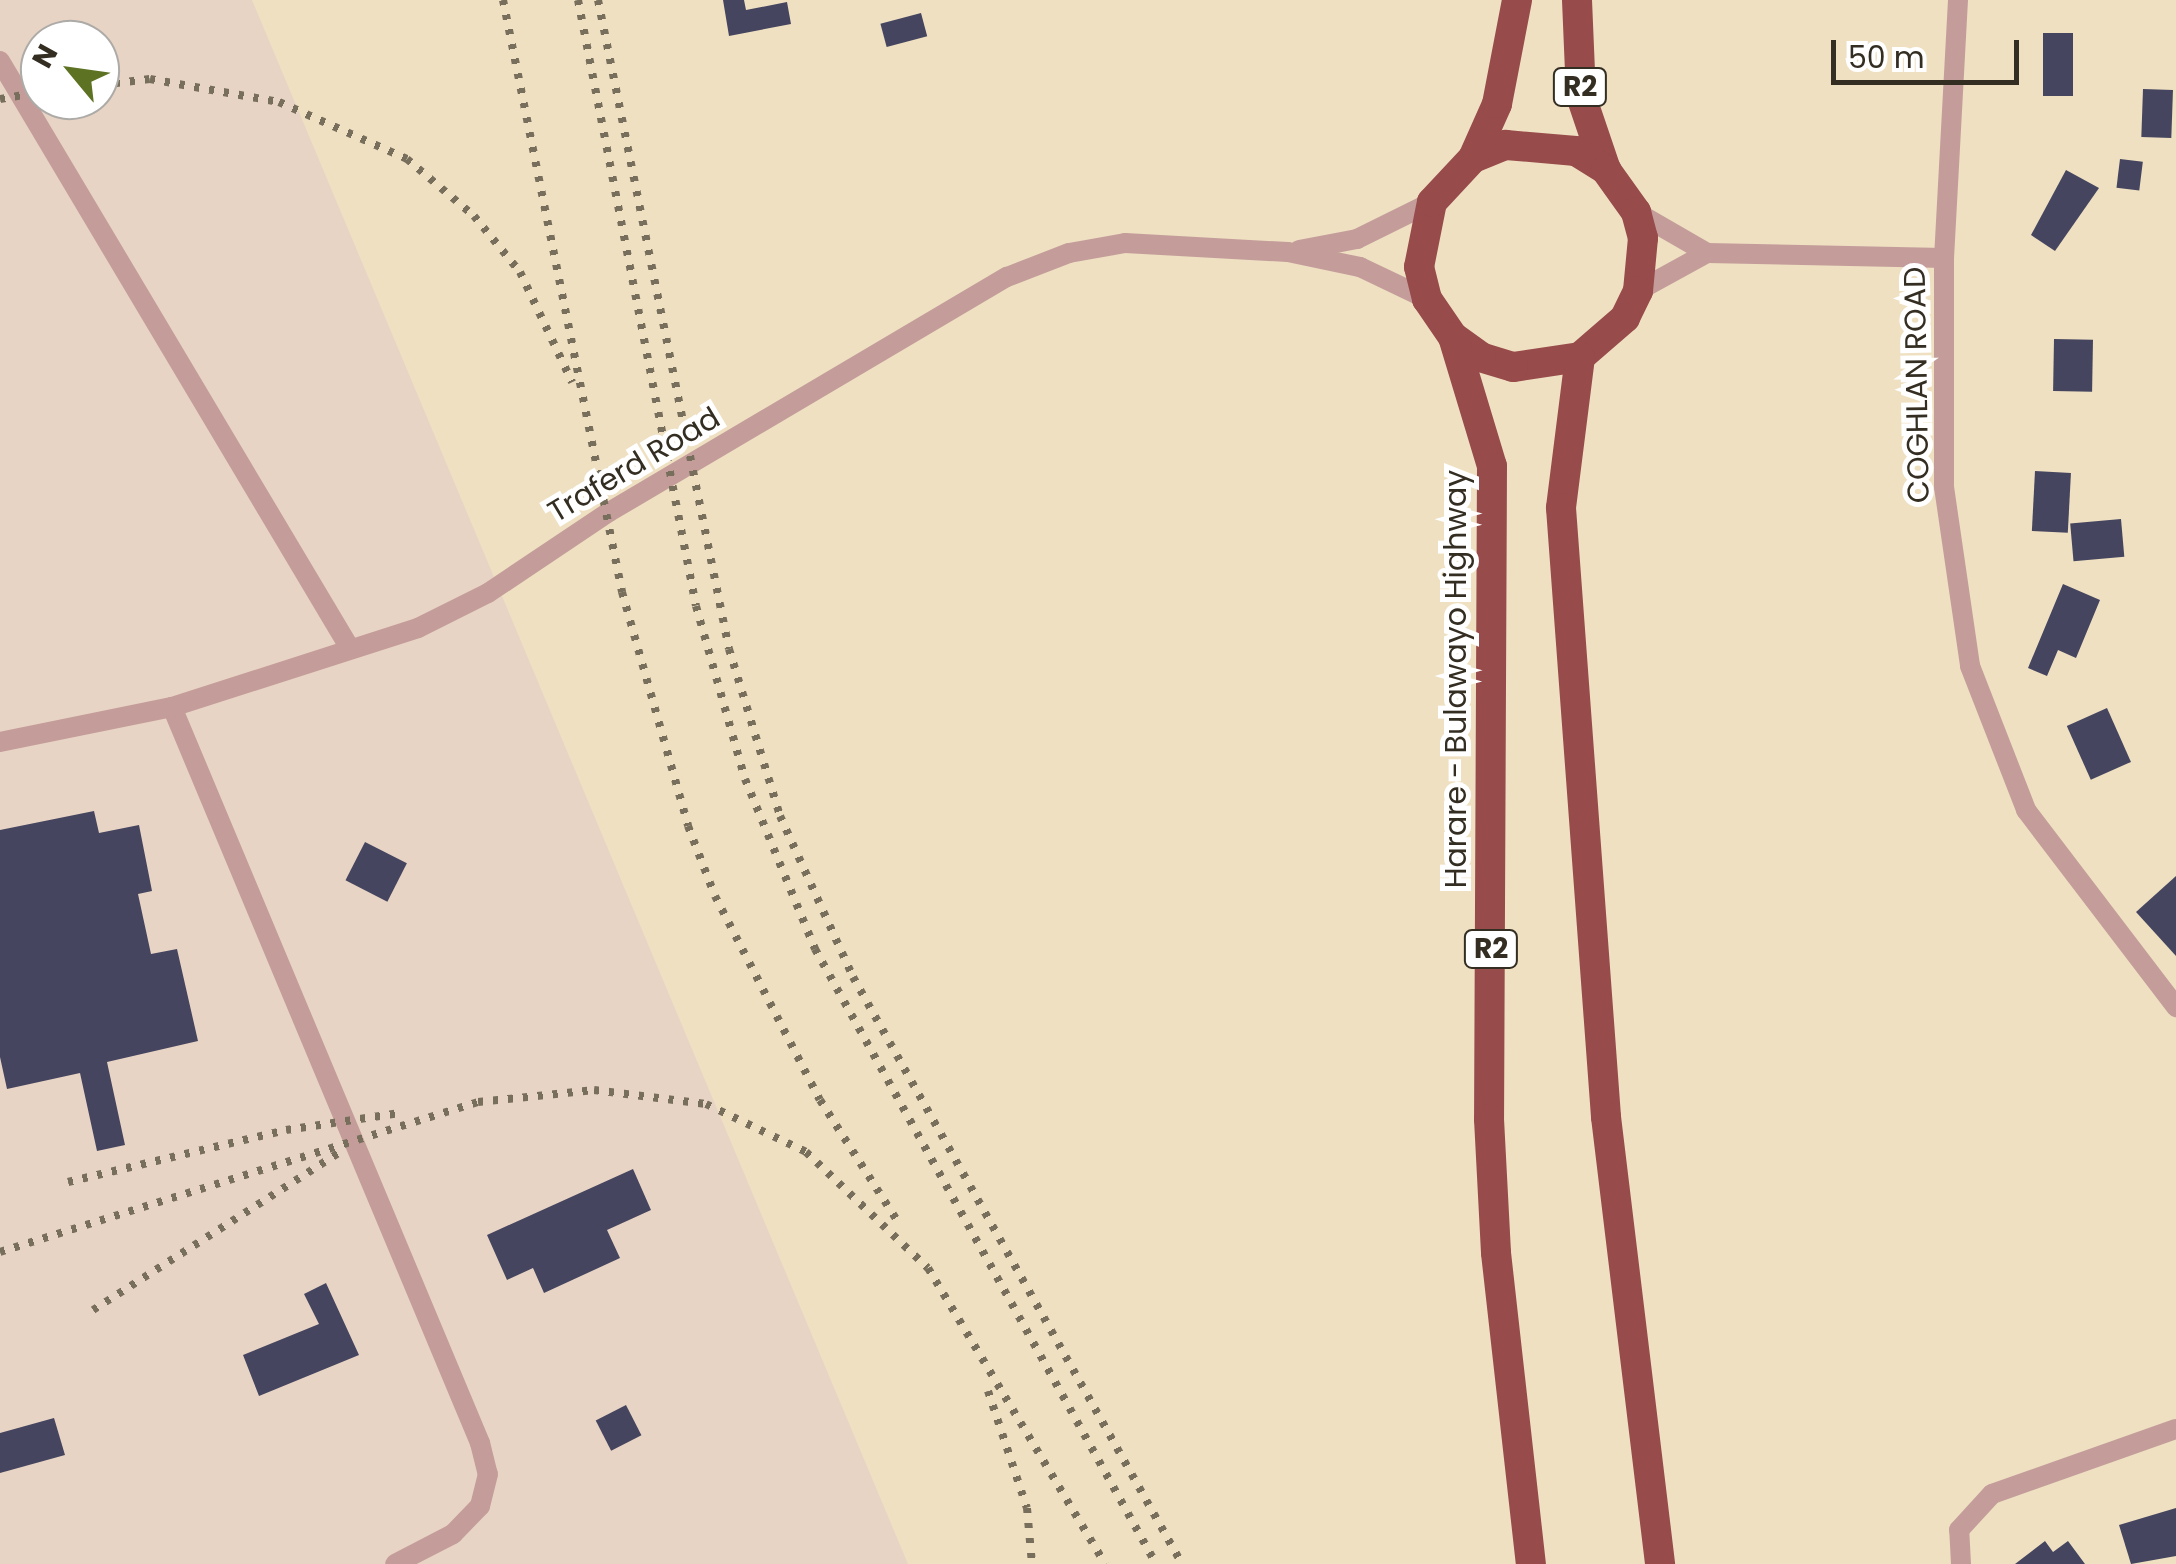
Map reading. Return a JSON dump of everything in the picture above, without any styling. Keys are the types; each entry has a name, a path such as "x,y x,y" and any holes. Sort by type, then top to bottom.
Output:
{"highway":[{"name":"R2","path":"1432,202 1474,158 1511,56 1517,0"},
{"name":"R2","path":"1577,0 1580,96 1606,170 1636,212 1643,238 1638,292"},
{"name":"R2","path":"1474,158 1542,142 1606,170"},
{"name":"Harare - Bulawayo Highway","path":"1432,202 1419,267 1428,299 1454,337 1492,466 1489,1119 1496,1253 1531,1564"},
{"path":"1638,292 1625,318 1580,357 1561,508 1606,1117 1660,1564"},
{"name":"Harare - Bulawayo Highway","path":"1454,337 1513,367 1580,357"}],"street":[{"name":"COGHLAN ROAD","path":"1958,0 1944,258 1944,487 1970,666 2026,810 2176,1007"},
{"path":"0,61 349,647"},
{"name":"Traferd Road","path":"1288,252 1358,239 1432,202"},
{"path":"1636,212 1707,253 1944,258"},
{"name":"Traferd Road","path":"0,742 172,707 349,647 418,628 488,593 609,512 1008,277 1125,244 1288,252 1360,266 1428,299"},
{"path":"1638,292 1707,253"},
{"path":"172,707 480,1443 488,1474 480,1506 452,1534 395,1564"},
{"path":"1961,1564 1959,1530 1992,1494 2176,1429"}],"shaded area":[{"path":"0,0 252,0 908,1564 0,1564"}],"building":[{"path":"723,0 744,0 746,10 787,2 791,24 729,36"},
{"path":"921,13 927,36 887,47 880,24"},
{"path":"2043,33 2073,33 2073,96 2043,96"},
{"path":"2143,89 2173,90 2171,138 2141,137"},
{"path":"2120,159 2143,162 2139,191 2116,188"},
{"path":"2066,170 2099,188 2055,251 2031,235"},
{"path":"2054,339 2093,340 2092,392 2053,391"},
{"path":"2035,471 2071,473 2068,533 2032,531"},
{"path":"2121,519 2124,557 2074,561 2070,523"},
{"path":"2063,584 2100,600 2076,658 2058,650 2047,676 2028,668"},
{"path":"2107,708 2131,762 2091,780 2067,726"},
{"path":"94,811 99,833 139,825 152,891 138,894 151,954 177,949 198,1041 107,1062 125,1145 97,1151 80,1073 7,1089 0,1057 0,830"},
{"path":"365,842 407,863 387,902 345,880"},
{"path":"2176,876 2176,956 2136,912"},
{"path":"633,1169 651,1210 607,1230 620,1258 544,1293 533,1268 507,1280 487,1235"},
{"path":"326,1283 359,1355 259,1396 243,1355 319,1324 304,1294"},
{"path":"626,1405 641,1435 611,1451 596,1420"},
{"path":"54,1418 65,1455 0,1473 0,1433"},
{"path":"2176,1508 2176,1556 2131,1564 2119,1525"},
{"path":"2045,1541 2053,1552 2068,1541 2085,1564 2015,1564"}],"railway":[{"path":"503,0 622,592 688,826 715,896 820,1100 900,1225"},
{"path":"578,0 696,606 745,779 815,949 1156,1564"},
{"path":"598,0 729,649 780,816 853,977 1182,1564"},
{"path":"120,83 150,79 279,102 407,159 474,216 520,272 572,382"},
{"path":"0,99 20,96"},
{"path":"0,1252 478,1102 594,1090 706,1104 806,1152 928,1268 1105,1564"},
{"path":"68,1182 286,1130 400,1113"},
{"path":"93,1310 340,1152"},
{"path":"988,1391 1027,1508 1032,1564"}]}
